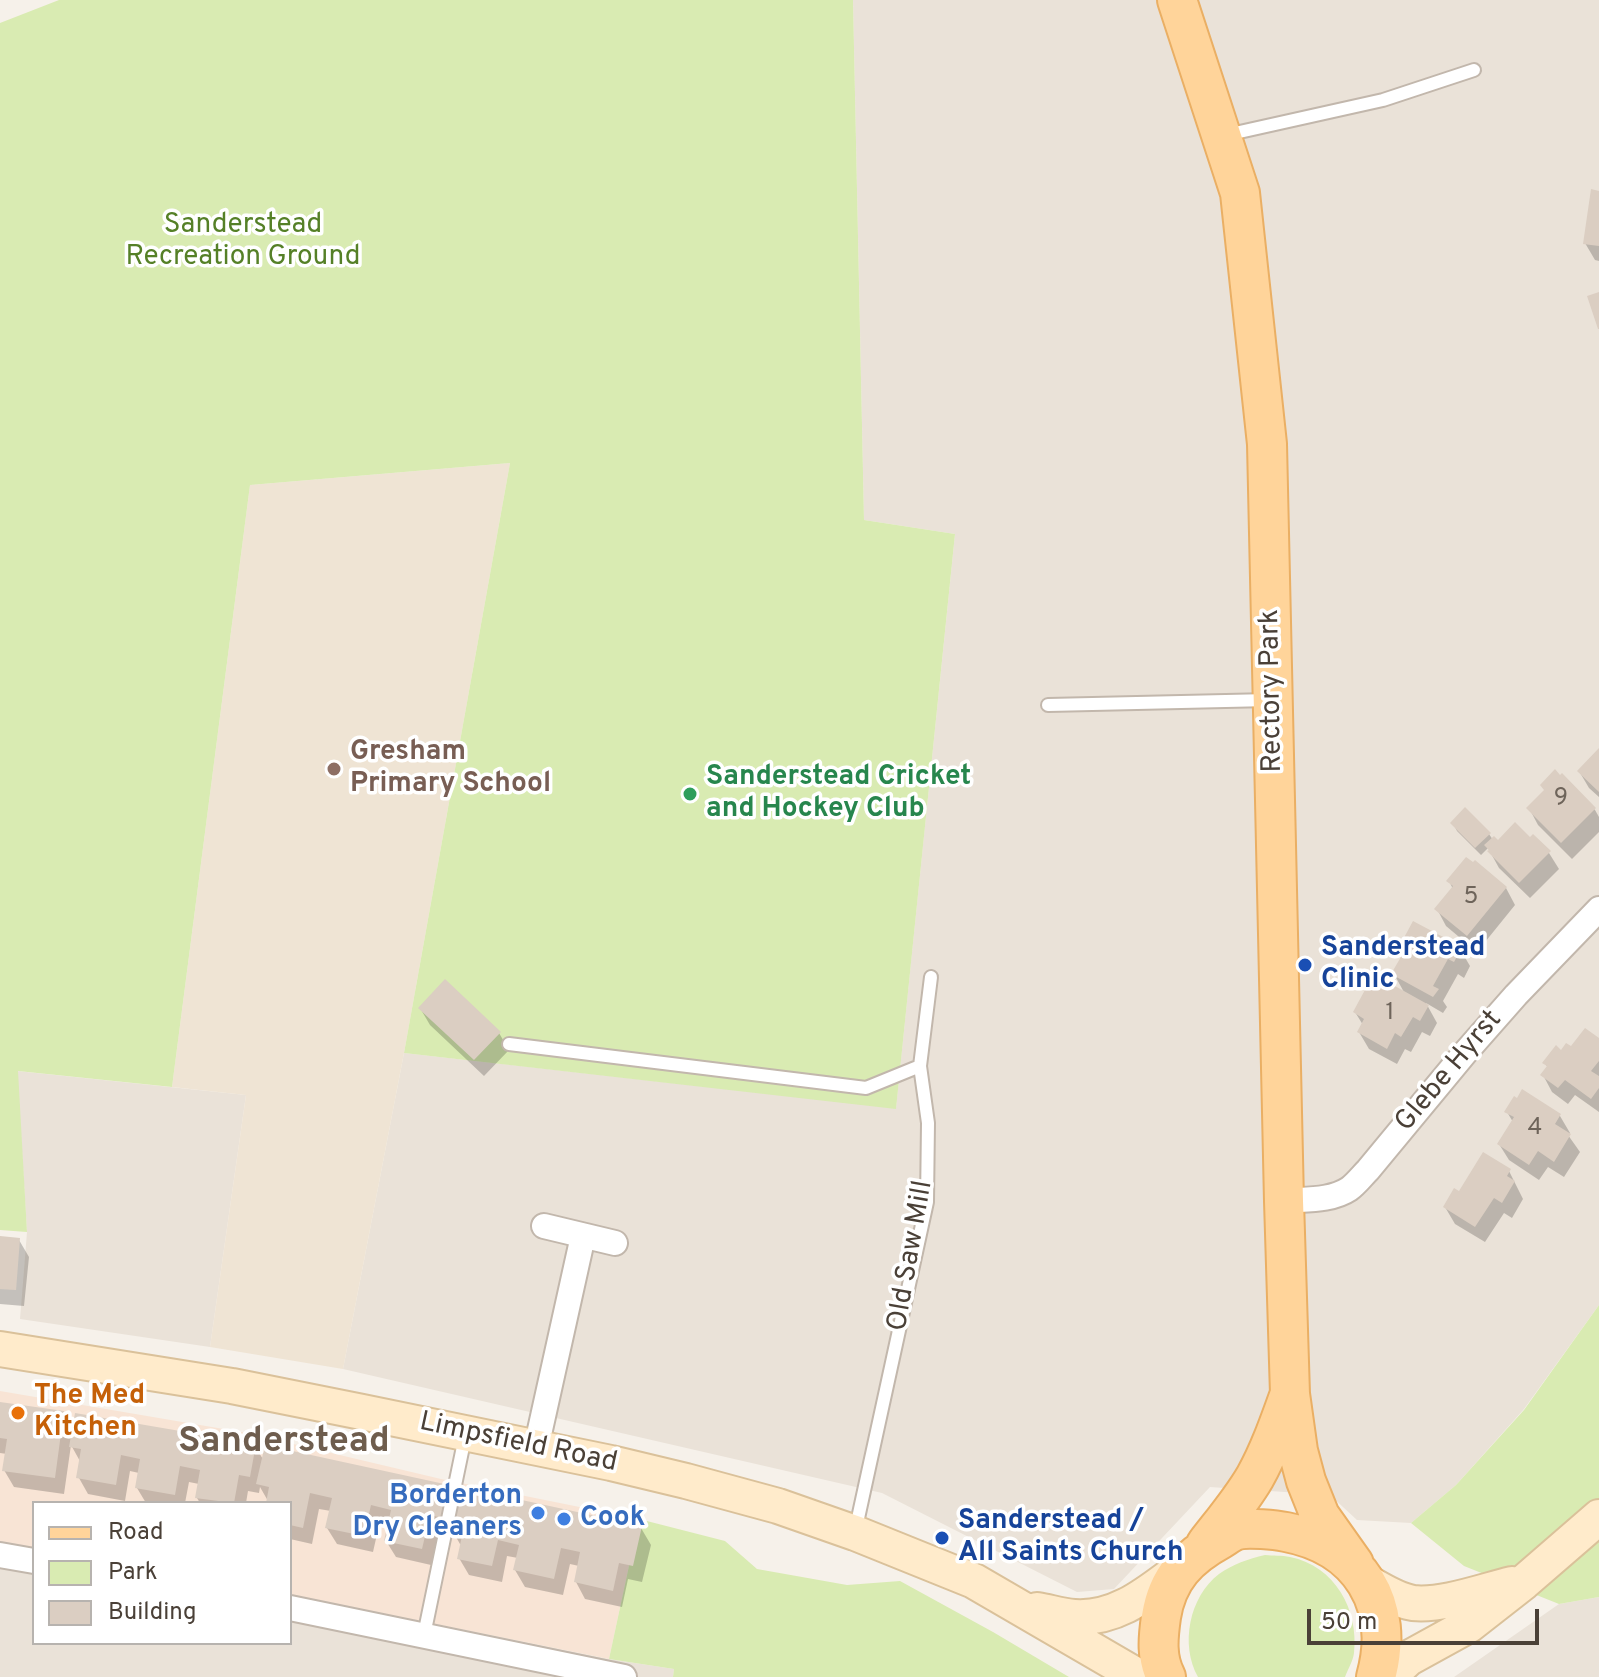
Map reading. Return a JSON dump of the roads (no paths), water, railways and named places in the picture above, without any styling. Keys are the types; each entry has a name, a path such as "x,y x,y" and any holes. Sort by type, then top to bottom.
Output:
{"main road":[{"name":"Rectory Park","path":"1177,0 1240,193 1267,444 1290,1394 1298,1451 1320,1516 1361,1573 1376,1603 1382,1635 1381,1660 1376,1677"},
{"name":"Limpsfield Road","path":"0,1349 232,1386 465,1433 686,1481 778,1506 974,1581 1139,1677"},
{"name":"Rectory Park","path":"1166,1677 1160,1667 1157,1644 1170,1583 1232,1511 1255,1477 1272,1443 1290,1394"},
{"path":"1388,1677 1409,1658 1469,1625 1599,1517"},
{"path":"1193,1557 1238,1530 1275,1530 1304,1536 1325,1545 1392,1596 1413,1603 1440,1601 1524,1582"},
{"name":"Limpsfield Road","path":"1017,1606 1074,1617 1099,1615 1129,1605 1193,1557"}],"street":[{"name":"Glebe Hyrst","path":"1284,1201 1331,1196 1352,1187 1516,995 1599,909"},
{"path":"544,1226 615,1243"},
{"path":"536,1448 583,1236"},
{"path":"0,1555 32,1561"},
{"path":"292,1608 624,1677"}],"lane":[{"path":"1222,136 1383,100 1474,70"},
{"path":"1048,705 1273,700"},
{"name":"Old Saw Mill","path":"855,1533 927,1202 928,1123 920,1066 931,977"},
{"path":"509,1044 866,1088 920,1066"},
{"path":"424,1635 465,1433"}],"place":[{"name":"Gresham Primary School","path":"334,769"},
{"name":"Sanderstead Cricket and Hockey Club","path":"690,794"},
{"name":"Sanderstead Clinic","path":"1305,965"},
{"name":"The Med Kitchen","path":"18,1413"},
{"name":"Borderton Dry Cleaners","path":"538,1513"},
{"name":"Cook","path":"564,1519"},
{"name":"Sanderstead / All Saints Church","path":"942,1538"}],"district":[{"name":"Sanderstead","path":"284,1444"}],"park label":[{"name":"Sanderstead Recreation Ground","path":"243,242"}]}
